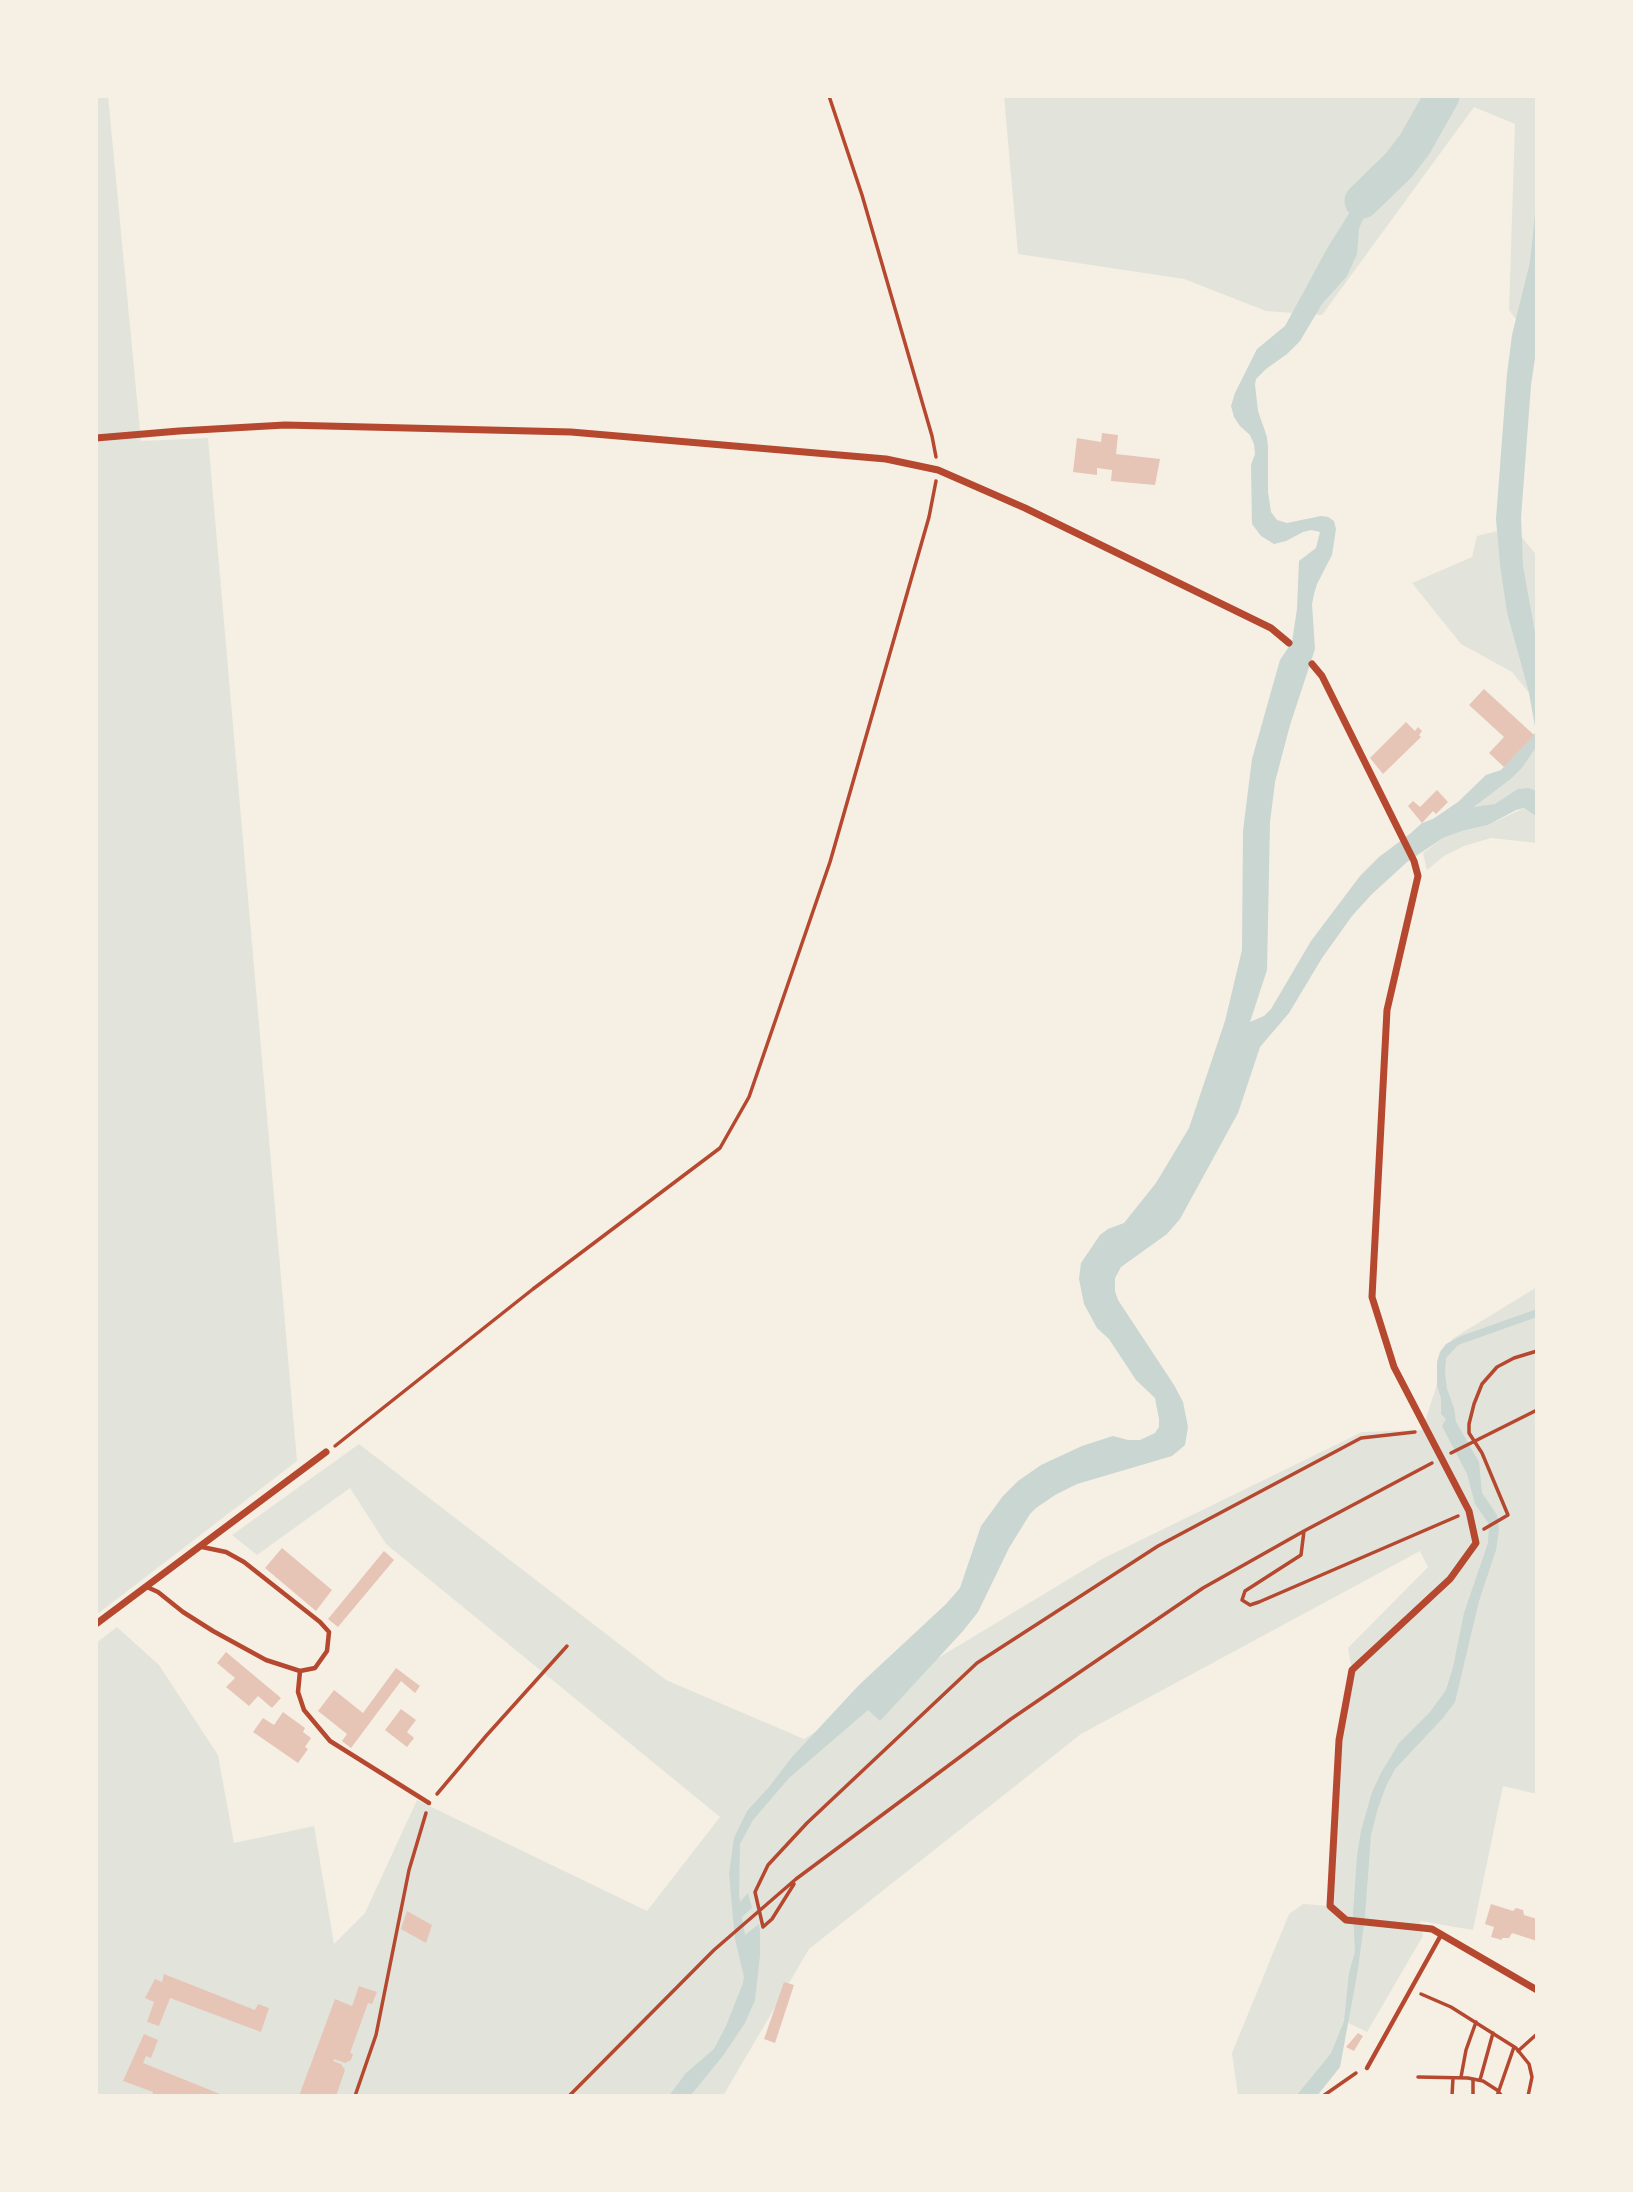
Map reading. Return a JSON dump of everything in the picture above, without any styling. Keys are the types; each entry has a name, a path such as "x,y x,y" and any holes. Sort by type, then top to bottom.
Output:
{"street":[{"path":"96,438 285,425 571,432 886,459 938,470 1025,508 1271,628 1289,643"},
{"path":"1312,664 1322,676 1415,861 1418,876 1387,1010 1372,1297 1394,1367 1469,1511 1476,1543 1450,1579 1352,1670 1339,1740 1330,1906 1346,1920 1432,1929 1537,1990"},
{"path":"96,1624 327,1452"}],"lane":[{"path":"146,1587 158,1591 183,1612 265,1660 300,1671 308,1671 320,1662 327,1651 329,1632 312,1614 244,1562 226,1552 202,1547"},
{"path":"300,1671 298,1692 304,1710 330,1741 429,1803"},
{"path":"1368,2066 1441,1934"}],"path":[{"path":"327,1452 533,1289 720,1147 749,1097 830,862 929,517 938,470 932,436 862,195 829,96"},
{"path":"1483,1529 1508,1515 1482,1453 1469,1433 1469,1424 1482,1384 1497,1367 1537,1350"},
{"path":"1490,1433 1537,1410"},
{"path":"796,1879 772,1919 762,1927 755,1892 768,1865 807,1823 977,1663 1158,1546 1362,1438 1427,1431"},
{"path":"569,2096 714,1950 796,1879 1011,1719 1203,1588 1401,1479"},
{"path":"1304,1531 1301,1555 1245,1591 1242,1600 1250,1605 1259,1602 1469,1511"},
{"path":"355,2096 376,2035 409,1870 429,1803 567,1646"},
{"path":"1431,1999 1442,2002 1516,2049 1529,2064 1532,2077 1528,2096"},
{"path":"1461,2078 1466,2050 1476,2022"},
{"path":"1479,2080 1493,2033"},
{"path":"1418,2077 1479,2080 1499,2094 1516,2049 1536,2034"},
{"path":"1324,2096 1368,2066"},
{"path":"1452,2096 1453,2078"},
{"path":"1473,2096 1474,2079"}],"shaded area":[{"path":"96,96 108,96 141,441 208,438 297,1461 96,1615"},
{"path":"1004,96 1537,96 1535,345 1509,310 1515,124 1474,107 1322,315 1266,311 1184,279 1018,254"},
{"path":"1443,96 1457,96 1418,161 1367,211 1359,228 1357,254 1347,276 1322,304 1300,341 1256,379 1258,411 1267,437 1271,512 1277,520 1287,523 1328,517 1334,521 1336,529 1332,555 1317,584 1312,604 1315,649 1275,782 1270,822 1267,970 1250,1022 1264,1016 1271,1009 1311,941 1360,876 1422,823 1458,802 1486,775 1501,770 1536,732 1529,693 1507,613 1496,519 1507,374 1512,335 1530,262 1537,194 1537,345 1531,385 1521,518 1523,565 1537,643 1537,746 1512,778 1474,807 1495,804 1518,789 1528,788 1537,791 1537,817 1524,808 1516,810 1488,825 1443,838 1407,862 1352,916 1322,958 1289,1013 1260,1047 1238,1113 1180,1219 1167,1234 1121,1267 1115,1278 1118,1300 1183,1402 1188,1427 1185,1445 1172,1456 1077,1484 1036,1508 1009,1548 978,1612 963,1631 880,1721 868,1710 789,1778 753,1820 740,1844 739,1893 740,1902 748,1893 752,1908 742,1917 745,1935 759,1924 760,1956 755,2000 745,2023 722,2057 690,2096 669,2096 686,2073 714,2049 743,1983 735,1939 729,1874 734,1838 747,1811 792,1757 859,1685 960,1588 981,1526 1018,1481 1041,1465 1082,1446 1113,1436 1140,1440 1155,1433 1159,1427 1155,1398 1136,1380 1109,1339 1097,1328 1084,1304 1079,1279 1081,1263 1100,1235 1124,1223 1156,1183 1189,1128 1225,1021 1242,950 1243,831 1252,759 1280,660 1292,642 1297,609 1299,561 1316,548 1320,532 1303,532 1274,544 1261,536 1252,524 1251,465 1255,454 1254,444 1250,435 1234,417 1231,406 1257,349 1285,326 1328,247 1360,196 1374,181 1398,167 1415,148"},
{"path":"1497,531 1507,613 1529,693 1512,672 1461,644 1412,583 1472,557 1477,536"},
{"path":"1521,536 1537,556 1537,643 1523,565"},
{"path":"1537,746 1537,791 1523,788 1495,804 1473,808 1512,778"},
{"path":"1524,808 1537,817 1537,843 1491,838 1464,846 1444,856 1427,870 1423,853 1443,838 1488,825"},
{"path":"1537,1287 1537,1794 1503,1786 1473,1930 1420,1921 1423,1936 1367,2032 1344,2021 1331,2053 1296,2096 1238,2096 1232,2053 1289,1914 1303,1904 1329,1906 1339,1740 1352,1670 1348,1648 1428,1567 1420,1551 1081,1734 809,1949 723,2096 96,2096 96,1643 117,1627 159,1665 218,1755 234,1843 314,1826 334,1944 365,1913 417,1800 647,1911 720,1817 386,1544 350,1488 257,1555 232,1535 359,1444 666,1680 804,1739 1102,1559 1362,1432 1422,1430 1452,1339"},
{"path":"1537,1309 1537,1317 1458,1345 1446,1358 1447,1389 1456,1422 1479,1462 1482,1493 1497,1515 1499,1530 1496,1550 1479,1601 1455,1702 1395,1769 1378,1808 1371,1835 1358,1969 1340,2067 1317,2096 1296,2096 1331,2053 1344,2021 1349,1973 1355,1952 1353,1914 1357,1856 1372,1792 1399,1743 1430,1712 1446,1690 1464,1613 1488,1543 1489,1524 1475,1504 1467,1474 1442,1426 1446,1419 1441,1414 1441,1398 1437,1386 1437,1362 1440,1352 1446,1344 1461,1336"}],"building":[{"path":"1102,433 1118,435 1116,454 1160,459 1155,485 1111,481 1112,470 1097,468 1097,475 1073,472 1077,438 1101,442"},
{"path":"1484,689 1534,735 1504,767 1489,753 1504,737 1469,705"},
{"path":"1406,722 1415,731 1418,727 1422,731 1419,735 1421,737 1383,774 1370,758"},
{"path":"1437,790 1448,802 1436,814 1433,811 1422,823 1408,806 1413,801 1420,807"},
{"path":"282,1548 332,1590 316,1611 265,1568"},
{"path":"384,1551 394,1560 338,1627 328,1619"},
{"path":"226,1652 281,1698 272,1708 258,1696 249,1706 226,1687 235,1678 217,1663"},
{"path":"396,1668 420,1686 415,1693 401,1681 351,1748 342,1741 347,1734 318,1711 334,1690 363,1713"},
{"path":"401,1709 416,1720 407,1732 414,1738 407,1747 385,1730"},
{"path":"283,1712 305,1728 303,1732 311,1738 305,1747 308,1749 298,1763 253,1732 263,1718 274,1725"},
{"path":"1491,1904 1513,1911 1516,1908 1523,1910 1524,1915 1537,1919 1537,1941 1512,1933 1509,1938 1502,1940 1491,1937 1494,1927 1485,1924"},
{"path":"407,1911 432,1925 426,1943 401,1929"},
{"path":"164,1974 255,2010 258,2004 269,2008 261,2032 170,1998 159,2026 147,2022 154,2002 145,1998 155,1979 162,1982"},
{"path":"784,1982 794,1985 775,2043 764,2039"},
{"path":"359,1986 377,1992 372,2004 368,2003 350,2053 353,2054 351,2060 345,2063 334,2059 333,2061 341,2064 345,2070 336,2096 299,2096 335,1999 352,2006"},
{"path":"1358,2033 1363,2036 1354,2051 1346,2047"},
{"path":"144,2034 158,2040 151,2058 146,2056 143,2063 225,2096 152,2096 153,2092 123,2081"}],"waterway":[{"path":"1362,201 1399,165 1415,144 1442,96"}]}
